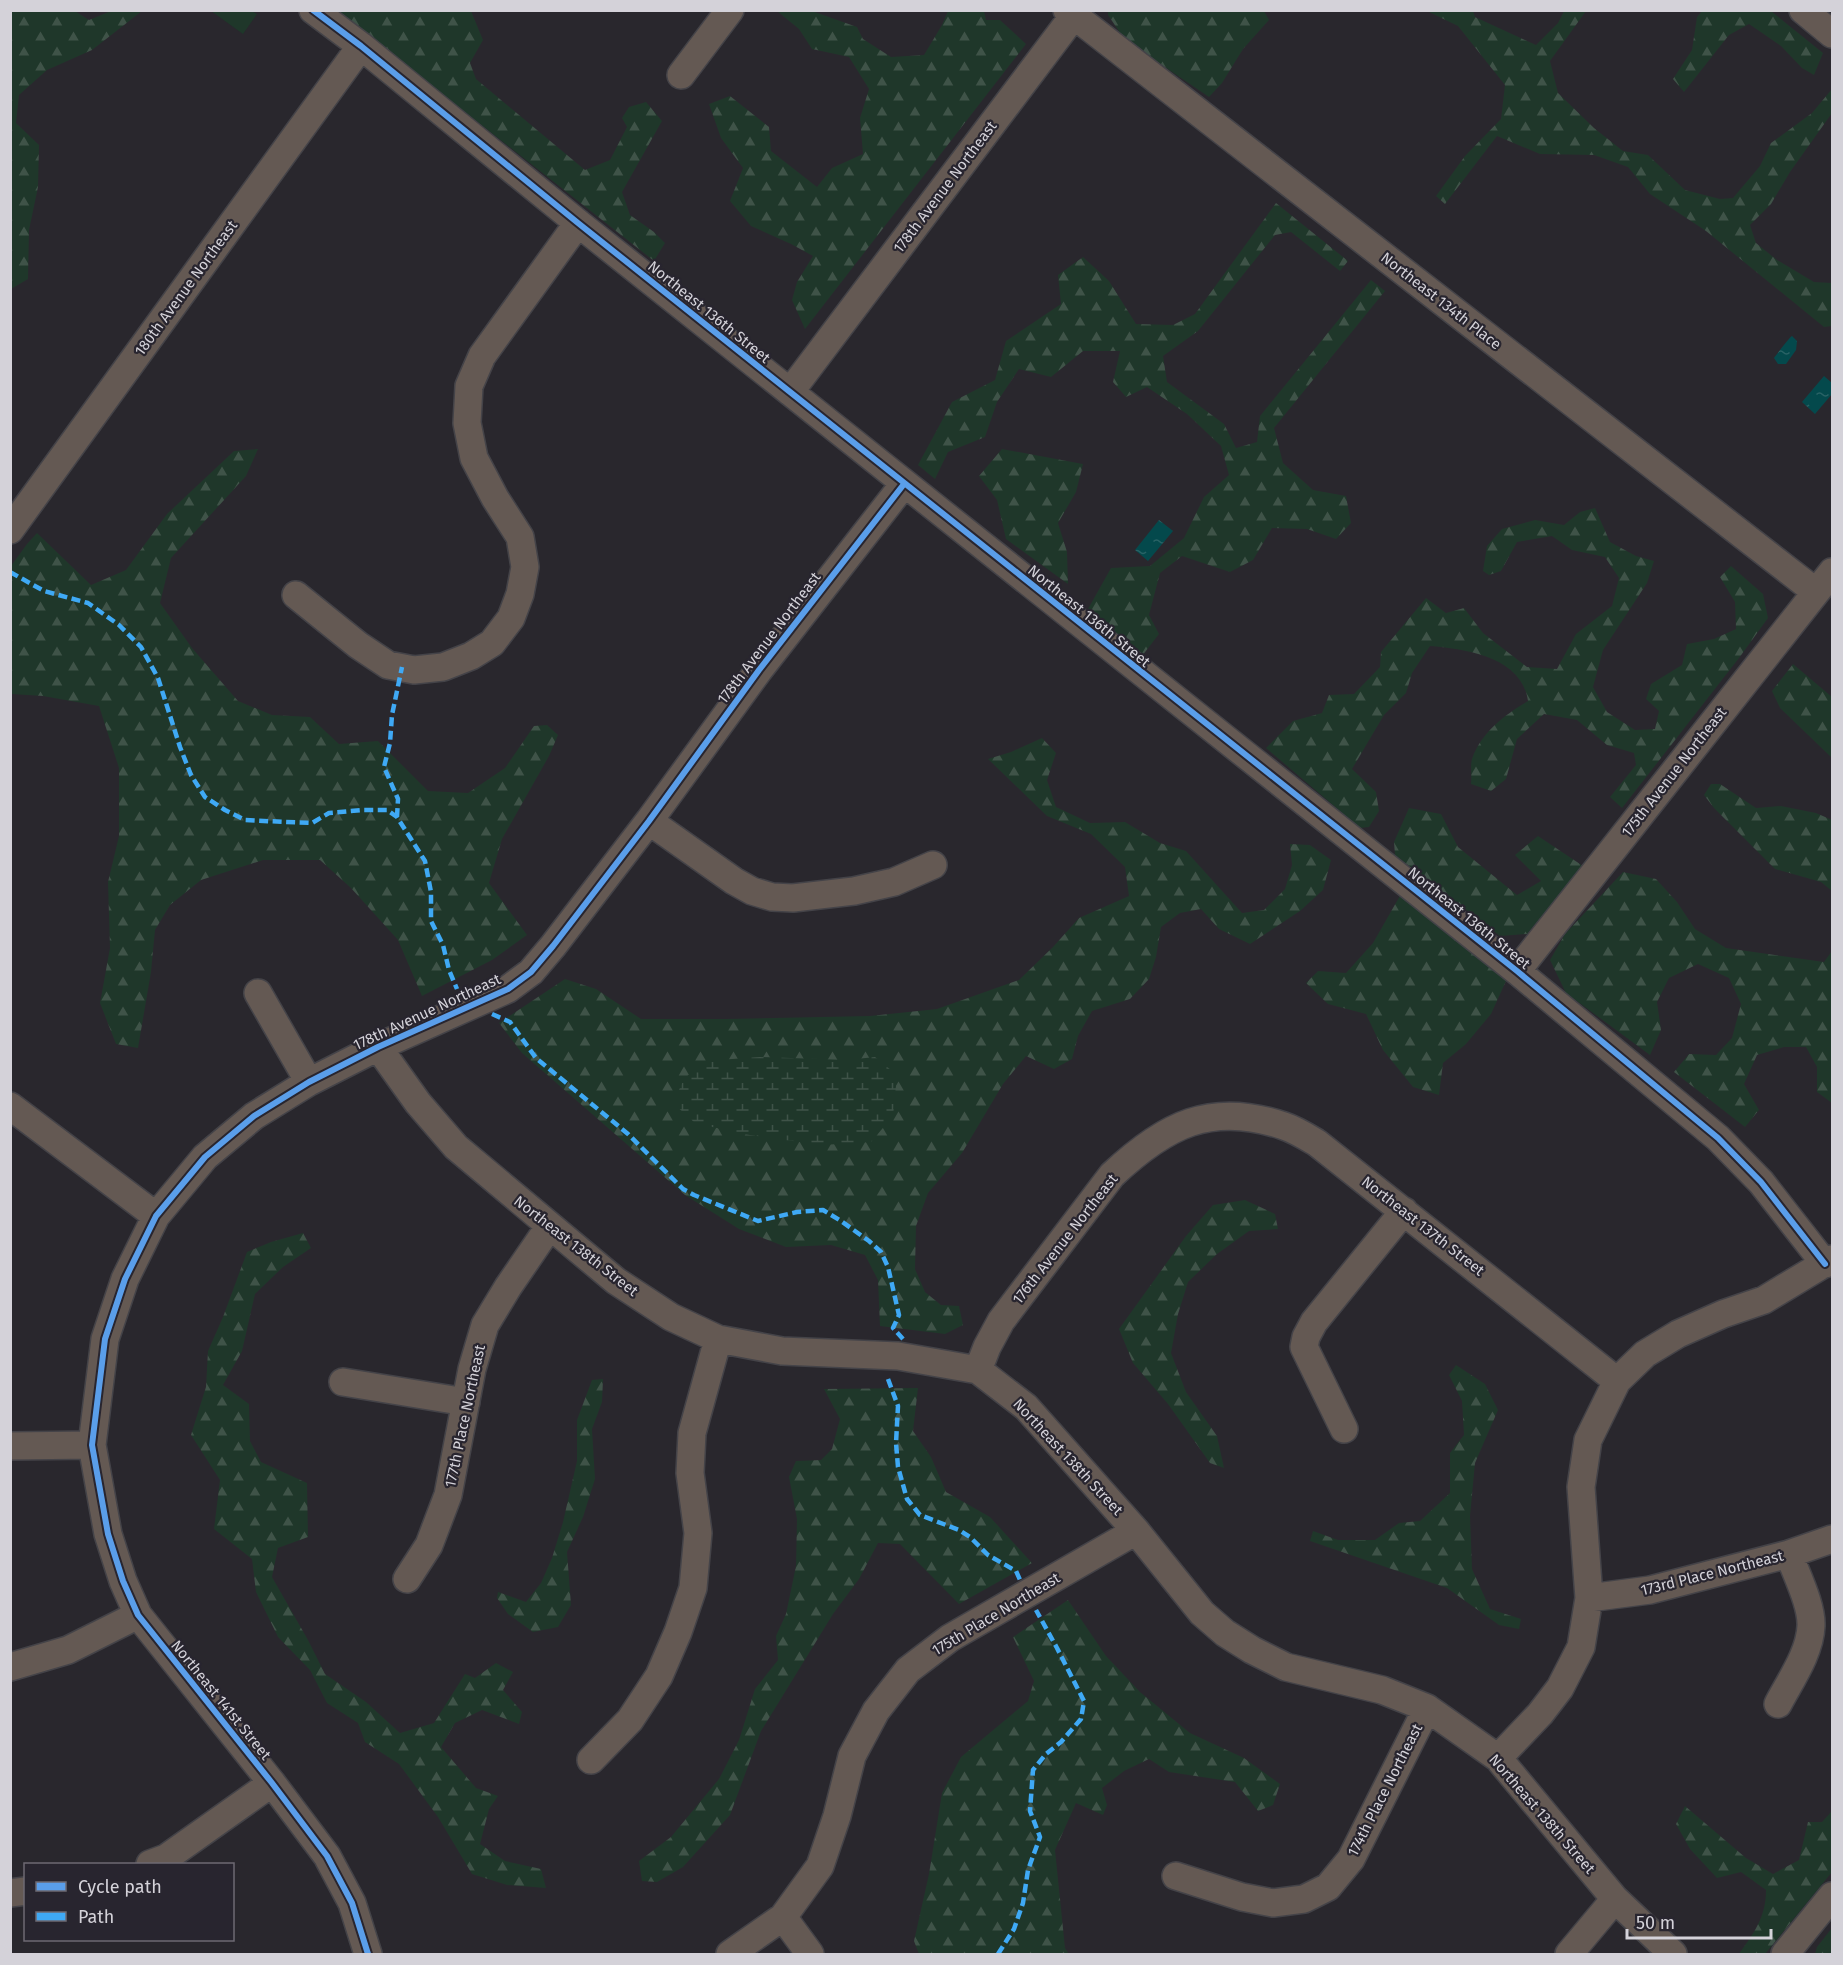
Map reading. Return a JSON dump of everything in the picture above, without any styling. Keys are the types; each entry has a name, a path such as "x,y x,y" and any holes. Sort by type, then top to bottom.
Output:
{"street":[{"name":"Northeast 136th Street","path":"313,10 361,46 578,224 1517,971 1718,1138 1761,1182 1829,1261"},
{"path":"681,75 730,10"},
{"path":"1803,10 1833,34"},
{"name":"178th Avenue Northeast","path":"790,392 1073,12"},
{"name":"Northeast 134th Place","path":"1073,12 1824,582"},
{"name":"180th Avenue Northeast","path":"10,530 361,46"},
{"path":"296,596 358,645 388,665 414,670 443,667 471,656 492,643 511,618 520,594 525,567 520,537 495,498 474,458 467,423 469,386 482,356 578,224"},
{"name":"178th Avenue Northeast","path":"92,1446 105,1339 124,1279 156,1216 206,1157 254,1116 309,1082 378,1047 508,989 531,972 649,821 759,670 904,484"},
{"name":"175th Avenue Northeast","path":"1517,971 1824,582"},
{"path":"649,821 734,881 752,891 772,897 793,898 854,891 894,882 933,865"},
{"path":"258,993 309,1082"},
{"name":"Northeast 138th Street","path":"378,1047 418,1103 456,1147 616,1281 671,1317 718,1339 782,1351 897,1356 978,1370 1026,1407 1136,1531 1202,1613 1225,1633 1251,1650 1286,1667 1378,1689 1428,1708 1498,1758 1616,1899 1673,1954"},
{"path":"10,1106 156,1216"},
{"name":"Northeast 137th Street","path":"1210,1116 1256,1118 1287,1127 1317,1143 1617,1381"},
{"name":"176th Avenue Northeast","path":"978,1370 987,1347 1001,1322 1113,1175 1134,1155 1171,1129 1210,1116"},
{"path":"1344,1429 1304,1347 1306,1337 1314,1322 1404,1211"},
{"name":"177th Place Northeast","path":"407,1579 429,1545 448,1496 472,1369 485,1325 549,1227"},
{"path":"1498,1758 1540,1714 1560,1688 1581,1647 1589,1598 1581,1487 1588,1440 1617,1381 1645,1354 1678,1334 1723,1314 1764,1300 1829,1261"},
{"path":"591,1760 630,1720 659,1676 678,1632 693,1588 698,1533 690,1473 692,1433 718,1339"},
{"path":"343,1382 466,1402"},
{"path":"10,1446 92,1446"},
{"name":"Northeast 141st Street","path":"92,1446 108,1534 123,1581 138,1615 327,1856 352,1903 368,1954"},
{"name":"175th Place Northeast","path":"730,1954 783,1917 820,1866 837,1816 852,1756 876,1711 908,1670 950,1638 1136,1531"},
{"name":"173rd Place Northeast","path":"1589,1598 1650,1590 1789,1554 1833,1539"},
{"path":"1778,1704 1805,1651 1812,1625 1807,1603 1789,1554"},
{"path":"10,1667 68,1650 138,1615"},
{"name":"174th Place Northeast","path":"1176,1876 1242,1897 1273,1903 1304,1899 1328,1887 1351,1859 1428,1708"},
{"path":"153,1863 166,1858 272,1783"},
{"path":"1785,1954 1833,1896"},
{"path":"1569,1954 1616,1899"},
{"path":"783,1917 810,1954"}],"green space":[{"path":"11,10 75,11 89,20 111,11 142,11 92,50 47,70 19,95 16,123 39,145 38,187 29,230 28,279 11,289"},
{"path":"1703,10 1771,11 1823,53 1814,75 1802,68 1781,46 1749,24 1729,35 1684,92 1673,79 1692,50 1697,17"},
{"path":"211,11 252,11 257,14 243,34"},
{"path":"337,11 471,11 483,40 470,63 476,79 585,170 610,160 627,127 622,118 629,107 646,102 662,121 622,192 630,215 665,243 654,261"},
{"path":"777,11 812,11 857,27 863,39 891,57 924,55 948,11 984,11 986,20 1000,20 1026,44 805,329 792,300 797,282 813,256 751,226 730,201 743,168 721,138 709,104 730,96 769,127 771,151 817,187 832,168 863,154 860,118 869,89 849,57 812,49 799,29"},
{"path":"1108,11 1264,11 1269,20 1243,49 1222,83 1209,97 1125,40 1108,15"},
{"path":"1427,11 1473,11 1475,17 1536,45 1558,23 1564,11 1586,11 1550,61 1558,93 1594,128 1623,151 1648,155 1685,190 1720,199 1733,198 1760,166 1771,143 1812,113 1832,89 1832,113 1790,172 1771,204 1750,225 1756,243 1777,260 1814,282 1832,283 1832,326 1824,327 1706,231 1650,194 1628,167 1594,155 1540,154 1497,136 1445,204 1436,196 1465,156 1501,119 1505,85 1458,26"},
{"path":"1276,203 1348,261 1340,271 1291,232 1275,235 1198,331 1163,356 1167,382 1224,424 1236,448 1257,442 1260,416 1371,280 1385,291 1274,428 1283,463 1313,490 1346,496 1351,523 1336,539 1307,529 1272,528 1253,560 1230,572 1182,556 1160,573 1149,615 1159,634 1142,656 1088,609 1111,568 1150,566 1184,538 1204,497 1229,475 1221,446 1187,414 1147,387 1126,397 1113,382 1120,351 1083,351 1051,377 1019,369 997,402 985,437 948,452 935,479 918,465 952,402 995,380 1006,341 1061,304 1058,275 1083,257 1109,281 1136,324 1173,325 1195,314"},
{"path":"258,449 246,476 171,558 160,603 192,648 238,701 272,715 310,717 339,744 378,741 428,791 468,793 505,768 534,726 547,725 558,735 549,756 502,839 489,883 527,935 492,960 422,996 398,940 351,888 320,860 263,860 201,880 170,905 155,930 151,972 138,1048 116,1044 100,1003 110,948 108,882 119,836 119,768 99,706 43,696 11,694 11,566 37,533 91,585 126,570 167,514 234,451"},
{"path":"1002,449 1083,464 1076,492 1058,523 1067,552 1068,584 1006,539 997,500 979,476"},
{"path":"1595,508 1610,542 1636,556 1654,561 1647,583 1603,650 1593,687 1607,712 1635,730 1655,729 1659,711 1646,699 1651,684 1682,665 1687,644 1714,639 1736,629 1735,602 1720,577 1731,566 1763,594 1768,618 1622,808 1610,797 1636,765 1634,753 1607,745 1577,720 1544,714 1517,739 1506,779 1491,791 1471,784 1472,759 1481,740 1503,718 1528,701 1524,686 1504,665 1490,658 1460,650 1430,646 1412,673 1406,693 1384,715 1352,769 1376,792 1379,811 1369,827 1360,828 1266,748 1293,721 1322,713 1329,695 1354,694 1380,667 1381,652 1426,598 1446,613 1464,608 1483,633 1527,667 1557,669 1576,634 1612,606 1619,578 1605,557 1572,550 1552,536 1517,542 1501,571 1489,575 1483,571 1487,546 1502,529 1535,520 1564,525 1580,512"},
{"path":"1793,664 1832,697 1832,758 1780,708 1772,691"},
{"path":"1042,738 1056,753 1047,780 1056,807 1090,823 1125,822 1160,843 1186,851 1242,913 1264,910 1285,889 1292,865 1290,844 1310,845 1331,860 1323,890 1300,911 1250,944 1219,929 1201,909 1180,913 1161,927 1156,957 1149,979 1130,999 1092,1011 1078,1036 1072,1059 1054,1069 1026,1056 1003,1084 962,1153 928,1193 916,1226 915,1269 925,1292 941,1305 959,1306 963,1325 945,1334 880,1326 878,1280 865,1255 831,1245 786,1247 739,1229 685,1195 522,1053 499,1023 565,979 596,989 641,1019 870,1016 937,1009 1019,980 1079,918 1129,896 1125,867 1091,834 1047,816 988,759 1011,752"},
{"path":"1711,784 1720,784 1756,808 1781,806 1816,813 1832,820 1832,891 1821,882 1775,869 1704,795"},
{"path":"1409,808 1441,814 1458,847 1517,895 1541,881 1515,855 1538,836 1583,866 1527,934 1500,936 1395,855 1394,842"},
{"path":"1623,872 1656,879 1677,902 1695,929 1726,948 1824,962 1832,951 1832,1103 1817,1092 1817,1067 1806,1047 1784,1047 1757,1055 1744,1084 1759,1110 1745,1127 1674,1072 1689,1054 1716,1055 1732,1038 1741,1004 1729,978 1698,964 1669,978 1657,1002 1661,1030 1650,1055 1566,993 1550,960 1565,934"},
{"path":"1401,894 1506,981 1491,1014 1466,1044 1443,1063 1439,1095 1413,1087 1383,1050 1366,1014 1328,1004 1306,983 1318,971 1346,973 1373,943"},
{"path":"760,1057 847,1060 875,1057 897,1075 893,1116 871,1142 822,1145 743,1134 695,1123 673,1103 684,1079 704,1061"},
{"path":"1245,1200 1275,1214 1278,1229 1249,1231 1217,1254 1188,1282 1178,1314 1171,1353 1186,1392 1217,1436 1224,1468 1210,1463 1168,1404 1133,1363 1119,1329 1186,1236 1213,1205"},
{"path":"303,1233 311,1248 283,1267 255,1294 242,1351 223,1385 249,1404 250,1441 261,1462 307,1483 308,1537 278,1548 272,1577 325,1674 366,1702 400,1733 434,1723 465,1674 475,1678 496,1663 513,1672 503,1690 522,1712 519,1724 482,1710 455,1723 441,1747 476,1788 498,1796 489,1809 480,1844 505,1861 541,1869 546,1888 507,1885 472,1874 438,1817 399,1764 365,1742 358,1723 327,1703 310,1670 278,1637 256,1592 252,1559 214,1529 220,1480 191,1435 206,1387 208,1351 247,1252"},
{"path":"1456,1365 1485,1384 1498,1410 1475,1463 1470,1516 1472,1569 1490,1609 1521,1619 1519,1629 1499,1625 1447,1588 1310,1541 1313,1531 1338,1540 1375,1540 1399,1523 1420,1521 1450,1493 1450,1453 1464,1435 1462,1401 1449,1375"},
{"path":"603,1379 602,1402 592,1429 595,1479 583,1517 567,1552 571,1605 558,1627 533,1632 508,1614 497,1598 498,1592 526,1602 541,1583 552,1558 563,1522 577,1461 577,1420 592,1380"},
{"path":"918,1388 913,1431 931,1457 946,1492 990,1517 1032,1563 959,1604 900,1544 878,1543 859,1579 833,1614 761,1731 730,1815 683,1867 657,1882 642,1881 639,1861 671,1837 719,1779 739,1740 755,1689 778,1660 776,1636 786,1614 796,1566 797,1519 789,1477 796,1461 821,1460 832,1449 840,1419 824,1389"},
{"path":"1068,1600 1106,1656 1140,1692 1190,1733 1244,1758 1280,1784 1273,1805 1258,1811 1235,1782 1169,1772 1149,1759 1124,1771 1102,1788 1107,1805 1103,1815 1076,1803 1055,1850 1065,1948 1069,1954 919,1954 914,1941 929,1874 942,1793 961,1757 1028,1701 1034,1681 1013,1637"},
{"path":"1685,1806 1746,1858 1773,1874 1799,1860 1808,1822 1822,1822 1832,1811 1832,1872 1765,1954 1739,1954 1761,1917 1766,1890 1741,1872 1717,1878 1690,1849 1676,1824"},
{"path":"1832,1928 1832,1954 1815,1954 1817,1947"}],"water":[{"path":"1792,336 1797,341 1796,350 1786,364 1778,364 1774,358"},
{"path":"1824,376 1832,383 1832,394 1815,414 1802,402"},
{"path":"1159,520 1173,531 1148,561 1135,550"}],"marked path":[{"path":"10,572 44,591 88,603 119,625 141,647 158,678 191,775 205,797 225,810 245,820 286,822 312,823 329,813 362,810 387,810 397,817 425,861 431,892 431,921 443,945 449,970 457,989"},
{"path":"397,817 398,799 384,767 402,667"},
{"path":"492,1014 510,1022 536,1058 628,1134 683,1189 758,1221 797,1212 823,1210 869,1241 881,1252 888,1267 899,1315 893,1328 903,1339"},
{"path":"888,1379 898,1406 896,1443 898,1467 907,1499 920,1515 959,1530 970,1537 988,1555 1016,1571 1021,1582"},
{"path":"998,1954 1014,1929 1023,1903 1028,1870 1040,1837 1030,1811 1033,1770 1081,1719 1084,1701 1036,1610"}],"cycle path":[{"path":"313,10 361,46 578,223 1517,971 1718,1138 1761,1182 1825,1264"},
{"path":"368,1954 352,1903 327,1856 138,1615 123,1581 108,1534 92,1445 105,1339 125,1279 156,1216 205,1157 254,1116 309,1082 378,1047 508,989 531,972 649,821 759,670 904,484"}]}
